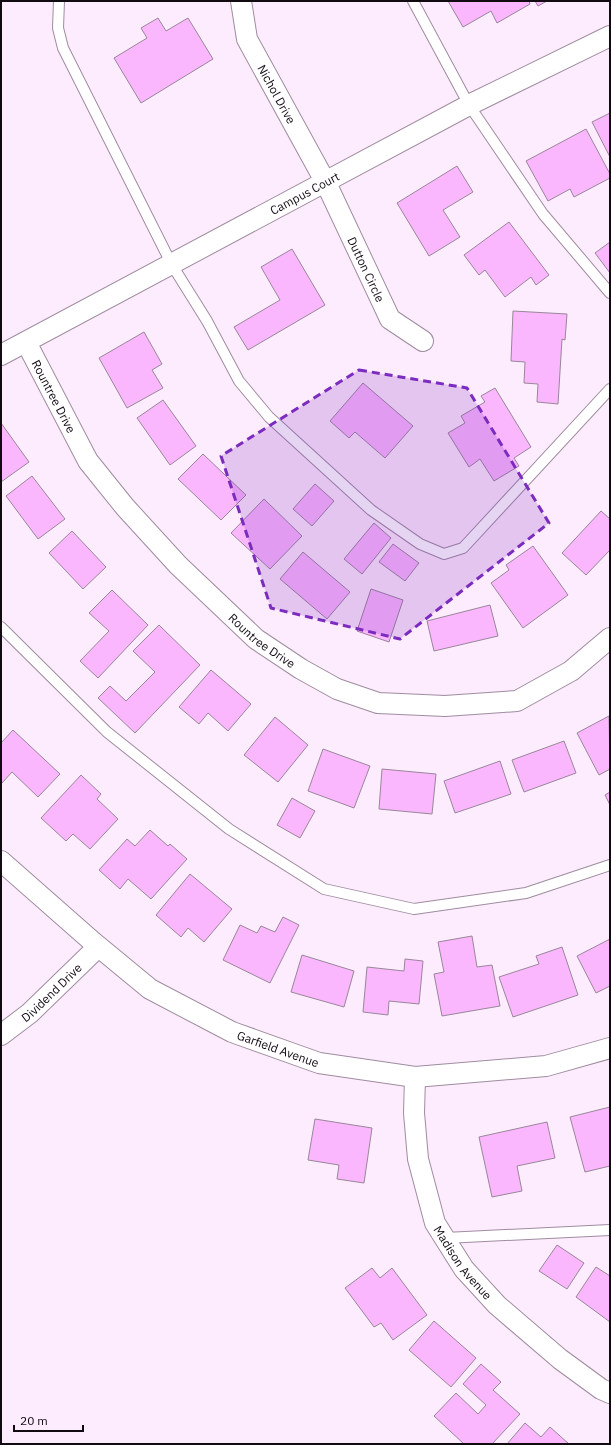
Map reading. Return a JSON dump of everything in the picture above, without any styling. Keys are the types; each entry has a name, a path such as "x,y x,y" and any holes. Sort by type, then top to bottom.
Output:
{"street":[{"name":"Nichol Drive","path":"240,1 247,39 326,183"},
{"name":"Campus Court","path":"1,355 326,183 469,105 610,36"},
{"name":"Dutton Circle","path":"326,183 390,319 423,341"},
{"name":"Rountree Drive","path":"26,342 88,461 131,513 178,565 256,639 301,669 337,689 378,703 446,706 517,701 571,671 610,638"},
{"name":"Garfield Avenue","path":"1,861 98,947 150,989 232,1032 319,1063 414,1077 546,1066 610,1048"},
{"name":"Dividend Drive","path":"1,1035 30,1013 98,947"},
{"name":"Madison Avenue","path":"414,1077 414,1113 418,1159 435,1223 464,1269 497,1305 560,1360 610,1393"}],"lane":[{"path":"59,1 58,28 63,48 172,265 207,321 239,381 269,417 371,510 420,544 444,554 463,548 610,389"},
{"path":"413,1 469,105 543,214 610,293"},
{"path":"1,627 107,732 229,829 324,889 414,909 526,893 610,865"},
{"path":"445,1238 610,1230"}],"highlighted area":[{"path":"359,370 467,388 549,523 400,639 271,608 221,456"}],"building":[{"path":"448,1 529,1 530,4 497,23 491,11 463,27"},
{"path":"535,1 547,1 538,6"},
{"path":"158,18 166,31 188,18 213,59 141,103 114,58 147,38 141,28"},
{"path":"610,113 610,157 592,122"},
{"path":"586,129 610,174 610,178 574,197 570,189 548,201 526,161"},
{"path":"457,166 473,192 443,210 460,237 429,256 397,203"},
{"path":"509,222 549,275 536,285 531,277 505,297 485,270 479,275 464,255"},
{"path":"610,242 610,273 595,253"},
{"path":"292,249 325,305 248,350 234,327 280,300 261,267"},
{"path":"513,311 567,314 565,340 562,339 558,404 537,402 538,384 524,383 525,362 511,361"},
{"path":"144,332 162,364 152,370 163,388 127,408 99,358"},
{"path":"363,383 413,426 385,458 355,432 349,438 330,421"},
{"path":"495,388 531,447 514,458 519,466 494,481 480,459 469,467 448,433 465,423 461,416 485,402 481,396"},
{"path":"163,400 196,446 170,465 137,418"},
{"path":"1,423 29,462 1,482"},
{"path":"203,454 246,495 221,520 178,479"},
{"path":"32,476 65,519 38,539 6,496"},
{"path":"315,484 334,501 312,526 293,509"},
{"path":"264,499 302,536 270,569 231,533"},
{"path":"601,511 610,519 610,550 586,575 562,553"},
{"path":"374,523 391,538 362,574 344,559"},
{"path":"72,531 106,567 83,589 49,553"},
{"path":"393,544 419,563 405,581 379,562"},
{"path":"533,546 568,595 523,628 491,583 509,570 506,565"},
{"path":"303,552 350,592 327,619 280,579"},
{"path":"371,589 403,600 389,642 357,631"},
{"path":"112,590 148,625 98,678 80,661 109,631 89,613"},
{"path":"490,605 498,636 434,651 427,621"},
{"path":"159,625 200,665 135,733 98,698 110,686 126,701 155,672 133,651"},
{"path":"211,670 251,704 228,731 208,713 199,724 179,707"},
{"path":"609,716 610,769 599,775 577,733"},
{"path":"275,717 308,745 278,782 244,755"},
{"path":"13,730 60,774 38,797 12,772 2,783 1,782 1,743"},
{"path":"564,741 576,773 524,792 512,760"},
{"path":"323,749 370,766 354,808 308,791"},
{"path":"500,761 511,794 455,813 444,781"},
{"path":"382,769 436,774 432,814 379,809"},
{"path":"81,775 101,794 97,799 118,819 90,849 73,834 66,841 41,818"},
{"path":"610,792 610,805 605,795"},
{"path":"292,798 315,811 300,838 277,825"},
{"path":"150,830 168,846 170,844 187,859 151,899 128,879 120,889 99,870 127,839 135,846"},
{"path":"190,874 232,909 204,942 188,928 181,937 156,915"},
{"path":"283,917 299,925 270,983 223,960 240,925 257,933 261,926 275,932"},
{"path":"472,936 477,967 492,965 500,1006 442,1016 434,974 444,972 438,942"},
{"path":"610,939 610,986 596,993 577,956"},
{"path":"562,947 578,995 513,1017 499,977 539,964 536,956"},
{"path":"302,955 354,971 344,1007 291,992"},
{"path":"405,959 423,961 419,1004 389,1001 388,1015 363,1012 367,967 404,971"},
{"path":"610,1107 610,1166 585,1172 570,1117"},
{"path":"315,1119 372,1128 364,1183 337,1179 339,1165 308,1160"},
{"path":"547,1122 555,1158 517,1166 522,1191 492,1197 479,1137"},
{"path":"557,1245 584,1263 567,1289 539,1271"},
{"path":"596,1267 610,1276 610,1322 576,1297"},
{"path":"372,1268 380,1278 392,1268 427,1315 393,1340 381,1323 374,1327 345,1288"},
{"path":"434,1321 476,1358 451,1387 409,1350"},
{"path":"481,1364 501,1382 493,1390 520,1414 492,1444 464,1444 434,1416 456,1393 478,1414 486,1405 463,1384"},
{"path":"525,1423 541,1437 550,1427 569,1444 507,1444"}]}
